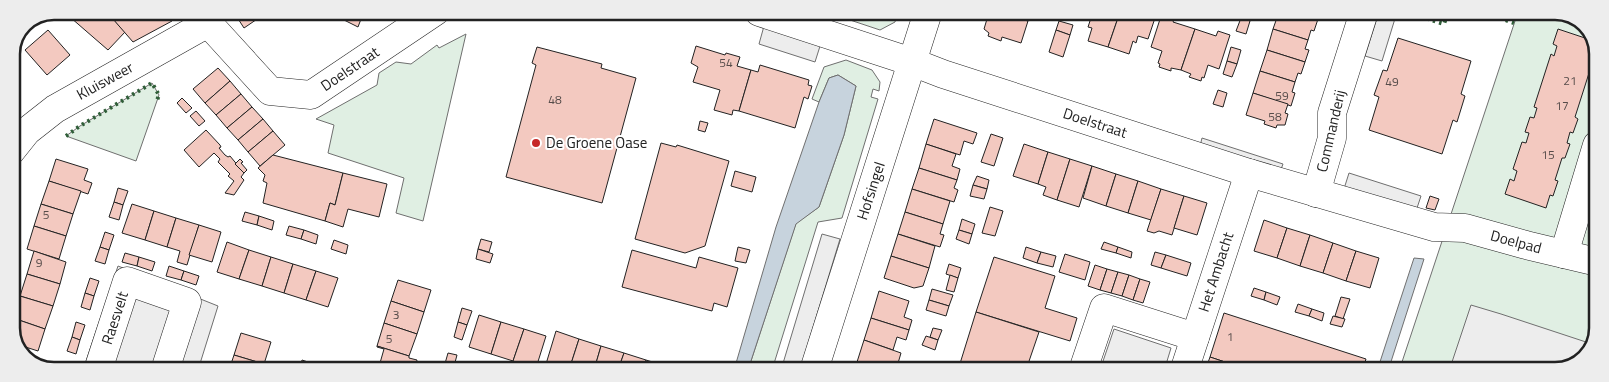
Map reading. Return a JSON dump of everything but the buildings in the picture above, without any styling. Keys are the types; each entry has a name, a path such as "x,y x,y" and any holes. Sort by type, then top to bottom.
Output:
{"street":[{"name":"Kluisweer","path":"20,140 27,131 55,109 201,20"},
{"name":"Doelstraat","path":"209,20 270,91 311,95 424,20"},
{"name":"Doelstraat","path":"783,20 1249,173 1434,227"},
{"name":"Hofsingel","path":"817,362 925,20"},
{"name":"Commanderij","path":"1316,193 1332,138 1332,113 1361,20"},
{"path":"1564,254 1589,171"},
{"name":"Het Ambacht","path":"1187,362 1249,173"},
{"name":"Doelpad","path":"1434,227 1465,228 1589,260"},
{"name":"Raesvelt","path":"101,362 127,281 187,302 168,362"},
{"path":"1087,362 1104,308 1195,337"}],"green space":[{"path":"850,20 896,20 880,30"},
{"path":"1515,20 1555,20 1566,22 1576,27 1584,37 1589,52 1589,328 1584,345 1572,357 1555,362 1402,362"},
{"path":"466,34 423,221 396,213 404,178 328,153 334,125 316,119 377,85 379,73 396,62 411,64 437,45 439,48"},
{"path":"846,60 872,70 880,82 879,91 873,89 871,97 878,99 842,218 818,222 774,362 751,362 796,223 819,207 844,135 856,86 838,75 829,78 819,102 812,99 824,67"},
{"path":"152,83 159,95 136,161 66,136 80,126"}],"shaded area":[{"path":"1376,20 1395,20 1382,61 1365,56"},
{"path":"764,26 821,43 815,62 759,44"},
{"path":"838,75 856,86 844,135 819,207 796,224 751,362 736,362 776,227 829,78"},
{"path":"1202,138 1283,164 1280,172 1200,146"},
{"path":"1349,173 1421,196 1415,214 1343,192"},
{"path":"822,234 840,239 802,362 783,362"},
{"path":"1414,258 1424,259 1391,362 1380,362"},
{"path":"118,266 218,306 200,362 86,362"},
{"path":"1471,305 1586,342 1577,354 1566,360 1555,362 1452,362"},
{"path":"1114,329 1171,348 1167,362 1103,362"}],"hedge":[{"path":"1431,20 1444,24 1445,20"},
{"path":"1505,20 1514,23"},
{"path":"66,136 152,83 159,95 156,103"}],"place":[{"name":"De Groene Oase","path":"536,143"}]}
